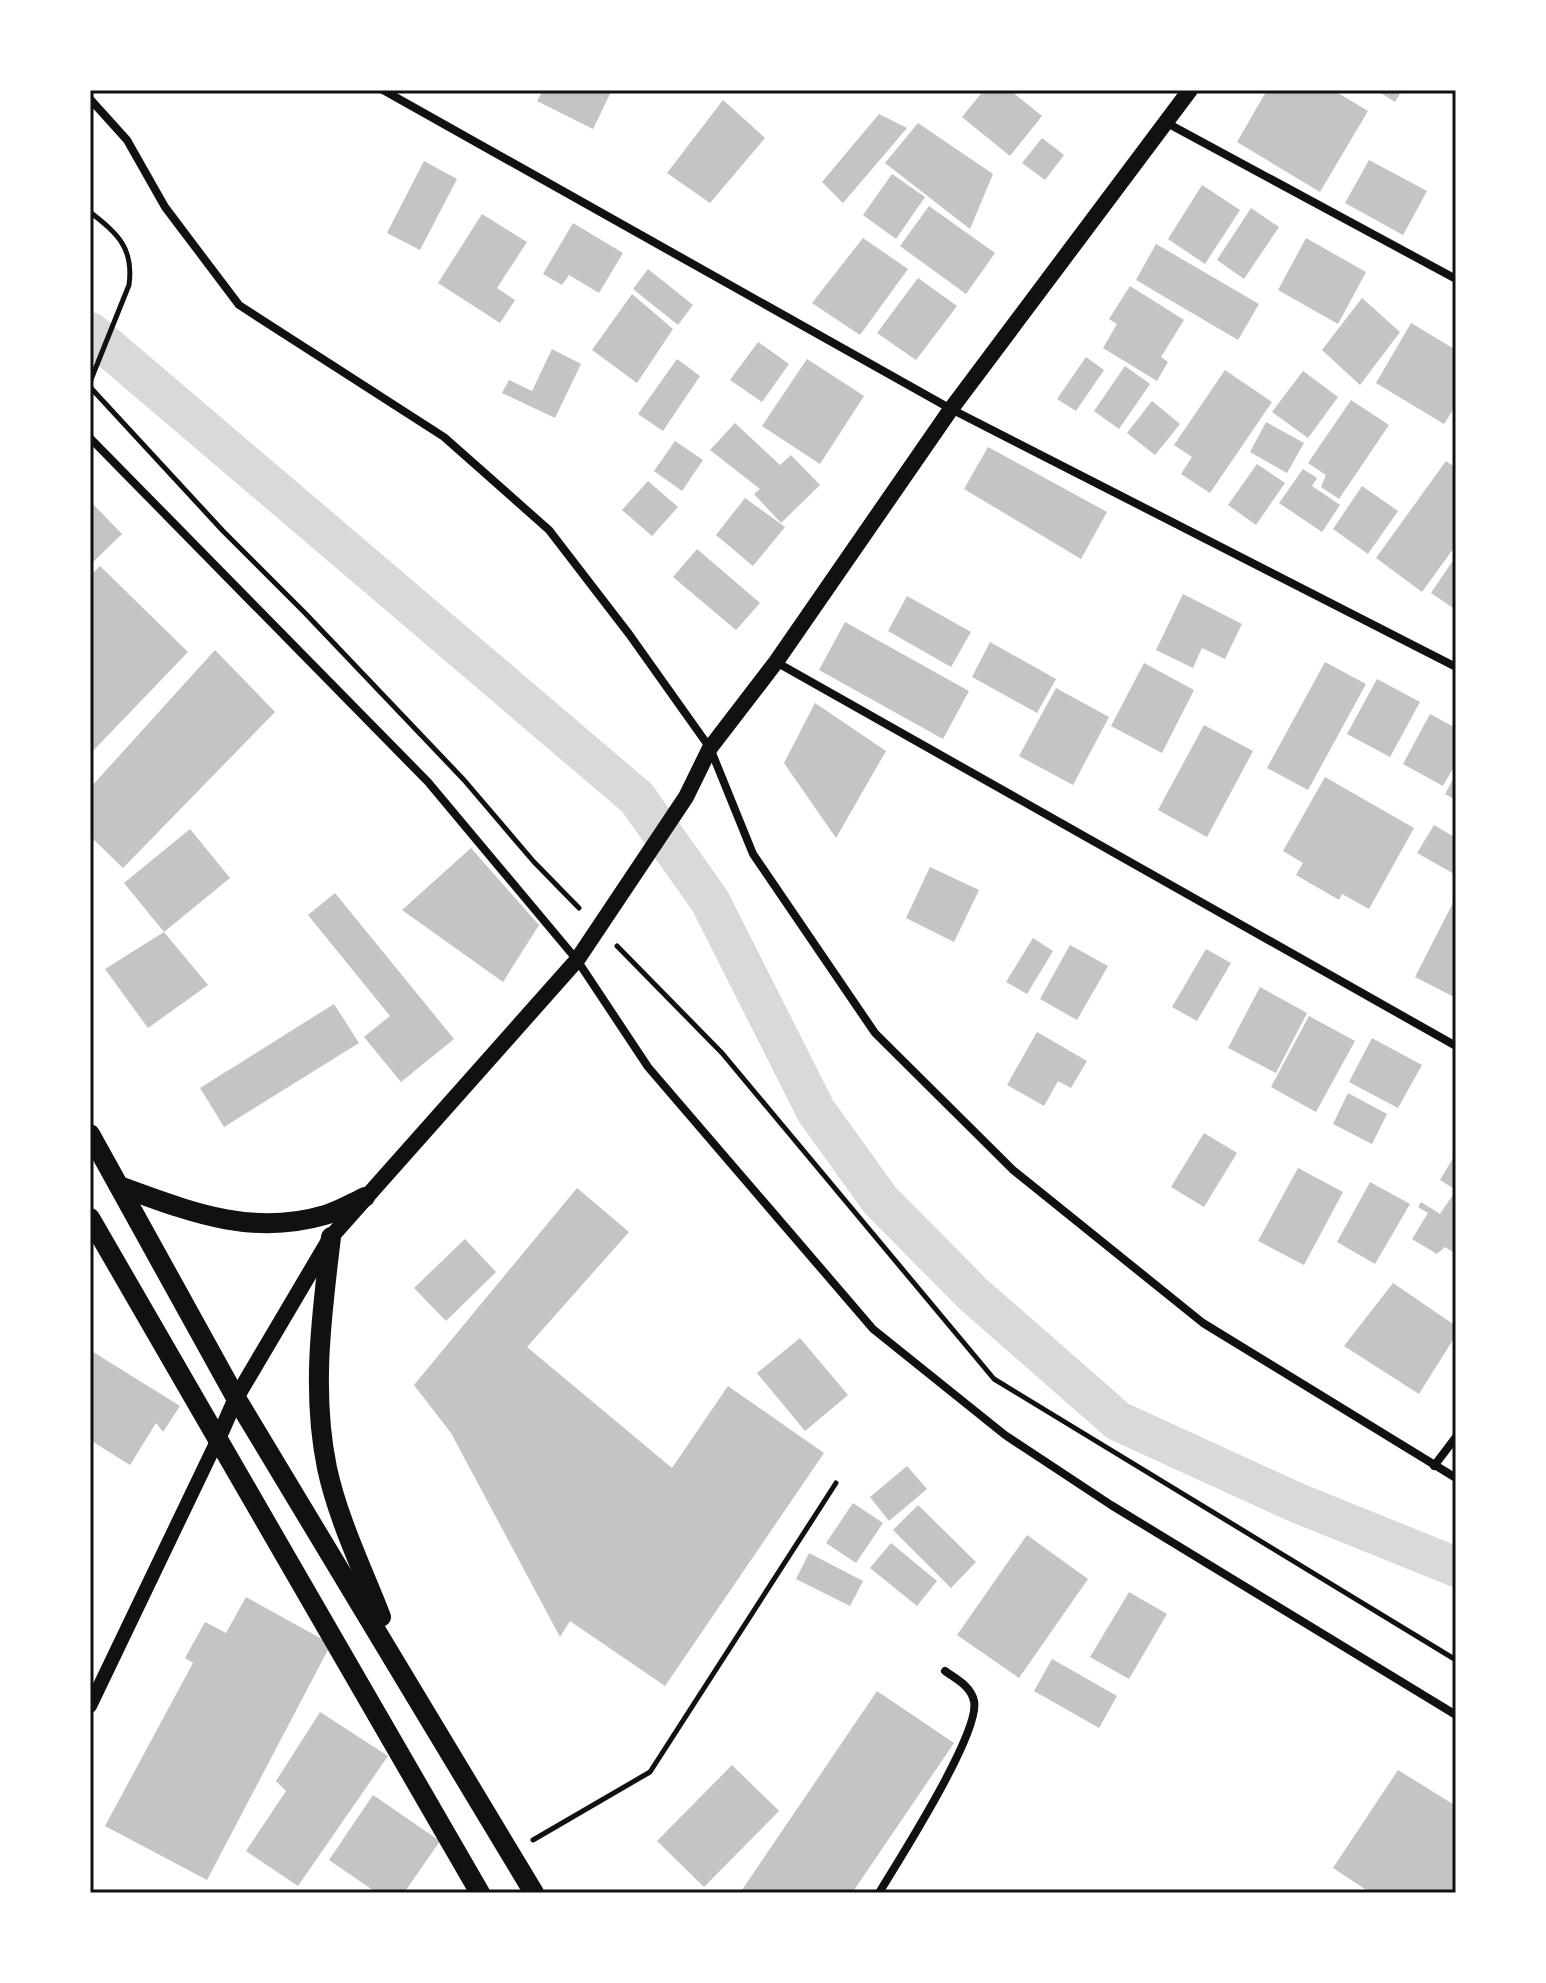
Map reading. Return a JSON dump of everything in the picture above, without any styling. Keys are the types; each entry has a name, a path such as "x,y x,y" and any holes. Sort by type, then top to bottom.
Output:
{"main road":[{"path":"218,1439 236,1398 331,1237 577,960 686,797 710,748 776,662 951,409 1190,90"},
{"path":"90,1134 236,1398 534,1893"},
{"path":"119,1186 207,1217 243,1223 283,1224 327,1214 365,1197"},
{"path":"90,1218 480,1893"},
{"path":"331,1237 319,1337 319,1392 327,1468 399,1666"}],"street":[{"path":"383,90 951,409 1456,667"},
{"path":"90,99 127,140 165,207 239,305 444,437 549,530 629,634 710,748 753,854 875,1033 1013,1170 1203,1323 1456,1478"},
{"path":"1167,123 1456,279"},
{"path":"90,438 428,782 577,960 648,1067 873,1329 1005,1435 1111,1505 1456,1715"},
{"path":"776,662 1456,1046"},
{"path":"1434,1466 1456,1437"},
{"path":"90,1706 218,1439"},
{"path":"879,1893 955,1762 973,1713 975,1704 968,1688 945,1671"}],"path":[{"path":"90,212 107,225 129,253 131,269 129,285 90,385 223,531 464,780 534,862 722,1053 994,1379 1456,1660"},
{"path":"510,1853 650,1772 836,1483"}],"building":[{"path":"543,90 612,90 593,129 537,101"},
{"path":"984,90 1010,90 1042,116 1010,156 962,117"},
{"path":"1267,90 1333,90 1368,111 1320,192 1237,142"},
{"path":"1376,90 1402,90 1395,102"},
{"path":"723,100 765,138 710,203 667,173"},
{"path":"879,114 907,128 843,203 822,182"},
{"path":"918,123 993,174 970,229 885,163"},
{"path":"1042,138 1064,155 1045,180 1022,163"},
{"path":"1369,160 1427,191 1403,235 1345,203"},
{"path":"424,161 457,179 420,250 387,233"},
{"path":"892,174 925,197 896,239 863,215"},
{"path":"1202,185 1240,210 1205,264 1168,239"},
{"path":"929,206 995,253 966,294 900,246"},
{"path":"1251,208 1279,227 1244,279 1217,260"},
{"path":"482,214 527,242 497,288 515,300 500,323 438,283"},
{"path":"573,223 623,253 599,293 569,275 562,285 543,274"},
{"path":"863,238 908,269 860,335 812,303"},
{"path":"1306,238 1366,272 1338,324 1278,290"},
{"path":"1156,244 1259,304 1238,340 1136,280"},
{"path":"648,269 693,305 678,325 633,289"},
{"path":"918,278 957,306 916,360 877,333"},
{"path":"1130,286 1184,320 1161,357 1168,362 1157,381 1103,348 1117,324 1109,319"},
{"path":"632,294 673,329 637,383 592,350"},
{"path":"1362,298 1400,332 1360,385 1322,350"},
{"path":"1411,323 1456,350 1456,405 1444,424 1376,383"},
{"path":"758,342 789,364 762,402 730,380"},
{"path":"552,349 581,364 555,418 502,393 509,380 532,391"},
{"path":"1086,357 1104,370 1076,411 1057,399"},
{"path":"677,359 700,376 663,431 638,414"},
{"path":"807,359 864,396 820,464 762,426"},
{"path":"1125,366 1150,384 1119,429 1094,411"},
{"path":"1225,370 1272,402 1210,493 1181,474 1192,457 1174,445"},
{"path":"1303,371 1338,397 1308,438 1272,412"},
{"path":"1351,400 1389,425 1339,499 1321,487 1326,475 1308,463"},
{"path":"1152,401 1180,424 1155,455 1127,433"},
{"path":"1266,422 1304,443 1287,473 1250,452"},
{"path":"735,423 780,465 791,455 820,485 781,523 754,494 760,489 710,450"},
{"path":"675,441 703,460 682,491 654,471"},
{"path":"988,447 1107,512 1081,559 964,489"},
{"path":"1446,461 1456,468 1456,545 1422,592 1376,558"},
{"path":"1257,464 1285,483 1256,525 1228,505"},
{"path":"1303,469 1317,478 1312,486 1340,505 1322,532 1279,503"},
{"path":"648,481 678,507 652,536 622,510"},
{"path":"1362,486 1398,511 1368,554 1333,529"},
{"path":"745,498 785,527 753,566 716,535"},
{"path":"90,501 122,534 90,565"},
{"path":"697,549 760,603 736,630 673,577"},
{"path":"1456,556 1456,610 1431,593"},
{"path":"100,566 188,652 90,754 90,576"},
{"path":"1183,594 1242,624 1225,659 1202,648 1193,668 1156,650"},
{"path":"907,596 971,632 951,667 888,631"},
{"path":"845,622 969,691 943,739 819,670"},
{"path":"990,642 1056,679 1037,713 972,677"},
{"path":"215,650 275,712 123,868 90,836 90,788"},
{"path":"1325,662 1366,684 1308,790 1267,768"},
{"path":"1144,663 1194,690 1162,753 1111,726"},
{"path":"1377,679 1420,702 1390,757 1347,734"},
{"path":"1056,688 1109,717 1073,785 1019,756"},
{"path":"815,703 886,751 836,838 784,763"},
{"path":"1430,714 1456,728 1456,763 1443,786 1403,764"},
{"path":"1204,725 1253,751 1207,837 1158,810"},
{"path":"1456,774 1456,800 1445,794"},
{"path":"1325,777 1414,828 1369,909 1342,894 1339,900 1296,875 1303,863 1283,851"},
{"path":"1434,825 1456,838 1456,875 1417,853"},
{"path":"190,829 230,878 164,932 124,883"},
{"path":"471,848 539,925 503,982 402,910"},
{"path":"930,867 979,890 954,942 906,918"},
{"path":"335,893 454,1039 401,1082 364,1037 390,1016 308,915"},
{"path":"1456,897 1456,998 1415,977"},
{"path":"164,932 208,985 148,1028 105,969"},
{"path":"1033,938 1053,951 1027,994 1006,982"},
{"path":"1070,945 1108,966 1077,1020 1040,999"},
{"path":"1206,949 1231,963 1197,1021 1172,1007"},
{"path":"1260,987 1307,1013 1276,1073 1228,1048"},
{"path":"334,1004 359,1043 224,1127 200,1088"},
{"path":"1309,1016 1355,1041 1316,1112 1271,1087"},
{"path":"1037,1032 1087,1061 1071,1088 1058,1081 1044,1106 1007,1085"},
{"path":"1372,1038 1422,1065 1398,1108 1349,1082"},
{"path":"1348,1093 1387,1114 1372,1144 1333,1124"},
{"path":"1204,1133 1237,1153 1204,1207 1171,1187"},
{"path":"1456,1153 1456,1190 1440,1180"},
{"path":"1298,1168 1343,1192 1304,1265 1258,1241"},
{"path":"1370,1182 1410,1204 1375,1264 1337,1242"},
{"path":"577,1188 629,1232 527,1347 672,1468 728,1386 824,1453 665,1686 570,1621 560,1637 451,1433 414,1385"},
{"path":"1452,1196 1456,1198 1456,1254 1445,1247 1437,1254 1412,1239 1428,1213 1418,1207 1421,1202 1440,1214"},
{"path":"465,1239 496,1272 446,1321 414,1288"},
{"path":"1393,1283 1456,1326 1456,1335 1419,1394 1344,1346"},
{"path":"800,1338 848,1395 805,1431 757,1373"},
{"path":"90,1350 180,1406 163,1432 156,1423 130,1465 90,1440"},
{"path":"907,1466 927,1489 889,1521 870,1497"},
{"path":"853,1503 883,1523 856,1563 826,1543"},
{"path":"918,1505 976,1562 951,1588 893,1530"},
{"path":"1027,1535 1088,1579 1019,1678 957,1635"},
{"path":"891,1543 937,1581 917,1606 870,1568"},
{"path":"809,1553 863,1581 850,1606 796,1579"},
{"path":"1129,1592 1167,1614 1129,1679 1090,1657"},
{"path":"246,1597 331,1644 207,1880 105,1826 193,1663 185,1658 205,1622 226,1633"},
{"path":"1052,1659 1117,1696 1099,1728 1034,1691"},
{"path":"877,1691 954,1743 852,1893 740,1893"},
{"path":"320,1712 388,1756 298,1886 246,1851 286,1791 276,1781"},
{"path":"732,1765 779,1811 704,1887 657,1841"},
{"path":"1398,1770 1456,1806 1456,1893 1371,1893 1333,1868"},
{"path":"373,1795 440,1841 404,1893 377,1893 329,1860"}],"waterway":[{"path":"90,332 637,798 710,901 816,1111 880,1200 973,1294 1118,1421 1295,1502 1456,1567"}]}
